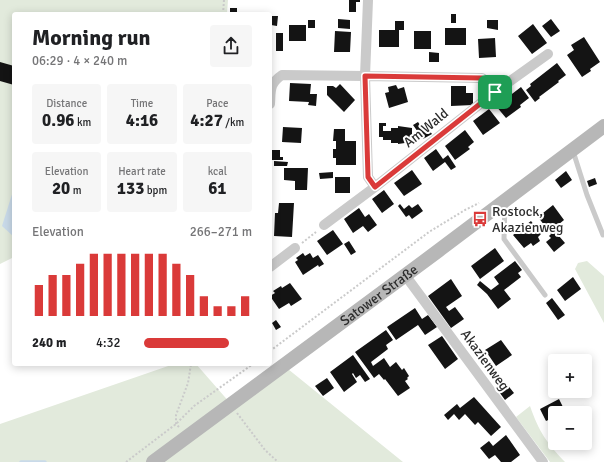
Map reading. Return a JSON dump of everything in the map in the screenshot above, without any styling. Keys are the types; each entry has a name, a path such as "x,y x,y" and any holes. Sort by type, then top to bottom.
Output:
{"main road":[{"name":"Satower Straße","path":"153,462 604,126"}],"street":[{"path":"368,0 365,76 368,177 375,187"},
{"name":"Am Wald","path":"324,225 375,187 495,92 548,54"},
{"path":"272,88 274,80 282,75 482,78 495,92"},
{"path":"272,265 295,248"},
{"name":"Akazienweg","path":"405,275 543,462"}],"lane":[{"path":"572,150 587,195 603,234"},
{"path":"505,200 504,239 545,295"}],"path":[{"path":"223,12 224,0"},
{"path":"272,350 429,232 465,210 483,202"},
{"path":"295,248 324,225"},
{"path":"187,436 176,424 176,415 188,383 191,366"},
{"path":"126,462 176,424 194,406 250,366"},
{"path":"230,404 265,450 278,462"}],"shaded area":[{"path":"0,0 228,0 227,12 12,12 12,258 0,264"},
{"path":"587,261 604,276 604,323 575,269 578,263"},
{"path":"283,365 403,462 0,462 0,424 168,366 198,366 231,404"},
{"path":"530,406 537,423 548,442 548,450 554,450 565,462 550,462 516,417"}],"water":[{"path":"12,194 12,235 2,226"}],"building":[{"path":"349,0 360,0 360,2 356,2 356,12 349,12"},
{"path":"230,8 237,8 237,12 230,12"},
{"path":"451,14 456,14 456,23 451,23"},
{"path":"272,16 278,16 277,26 272,25"},
{"path":"338,19 350,20 350,29 338,28"},
{"path":"551,19 560,31 551,37 542,26"},
{"path":"308,20 315,20 315,28 308,28"},
{"path":"487,20 498,20 498,30 487,28"},
{"path":"395,21 404,21 404,30 399,30 399,47 379,47 379,30 395,30"},
{"path":"533,24 547,43 532,54 518,36"},
{"path":"289,25 306,25 306,41 289,41"},
{"path":"445,28 466,28 466,45 445,45"},
{"path":"335,31 351,32 350,52 334,52"},
{"path":"414,31 431,31 431,49 414,49"},
{"path":"276,33 283,33 283,51 276,51"},
{"path":"584,37 600,62 582,77 567,55 574,50 571,45"},
{"path":"495,38 496,57 479,58 478,39"},
{"path":"429,52 439,53 439,62 429,62"},
{"path":"0,62 12,65 12,84 0,81"},
{"path":"557,63 566,75 535,102 526,90 531,86 530,84"},
{"path":"290,83 311,84 310,94 317,94 316,106 308,105 309,102 289,101"},
{"path":"340,84 355,100 344,112 327,95 327,86 333,86 336,88"},
{"path":"396,85 398,89 404,87 408,102 389,108 385,93 389,92 388,87"},
{"path":"451,86 466,86 466,93 473,93 473,105 451,106"},
{"path":"521,87 529,98 520,105 521,107 506,118 496,106"},
{"path":"489,109 500,123 483,135 473,121"},
{"path":"418,122 420,125 424,123 432,134 423,139 413,125"},
{"path":"379,123 386,123 386,126 383,126 383,131 391,131 391,128 398,128 398,126 412,128 412,142 398,144 391,143 391,140 383,140 383,137 379,137"},
{"path":"283,127 302,128 301,143 282,142"},
{"path":"334,129 345,129 345,141 356,141 356,165 336,165 336,158 333,158 333,149 336,149 336,141 333,141"},
{"path":"465,130 474,142 468,147 470,149 455,160 445,146"},
{"path":"436,149 443,159 448,155 456,167 451,170 445,162 433,171 424,158"},
{"path":"272,150 280,150 280,157 283,157 283,160 272,160"},
{"path":"274,161 288,162 287,166 274,166"},
{"path":"284,168 308,168 307,190 295,190 295,181 284,180"},
{"path":"412,170 422,184 404,196 394,183"},
{"path":"566,171 572,180 561,188 555,180"},
{"path":"333,172 333,178 320,179 319,173"},
{"path":"335,177 350,177 350,193 335,193"},
{"path":"595,178 597,184 589,187 587,181"},
{"path":"384,190 394,204 382,213 372,199"},
{"path":"279,203 294,203 292,237 274,236 275,213 278,213"},
{"path":"400,204 404,209 409,205 412,208 418,204 423,211 412,219 409,215 406,217 398,206"},
{"path":"553,205 564,220 553,229 565,243 554,252 546,242 551,238 549,236 551,234 538,217"},
{"path":"359,208 365,217 369,214 377,225 368,232 363,226 353,233 344,219"},
{"path":"531,221 541,234 538,237 540,241 533,246 531,243 524,248 513,235"},
{"path":"333,230 343,244 327,255 317,241"},
{"path":"349,241 356,252 351,255 344,244"},
{"path":"495,248 504,261 480,279 471,266"},
{"path":"303,253 305,256 310,253 313,258 318,255 324,264 319,267 318,265 303,275 295,262 298,260 296,258"},
{"path":"515,261 522,270 518,273 521,277 504,290 511,299 498,309 487,294 477,285 480,281 491,290 499,284 494,277"},
{"path":"573,277 581,289 565,301 557,290"},
{"path":"451,279 462,296 446,307 449,311 455,307 464,319 451,328 428,296"},
{"path":"290,283 302,299 291,306 289,303 279,309 272,299 272,295 275,293 273,291 281,286 282,288"},
{"path":"552,298 565,315 558,320 546,303"},
{"path":"415,308 422,319 428,315 437,327 425,335 418,325 396,340 387,327"},
{"path":"276,320 281,327 276,330 272,323"},
{"path":"386,330 393,340 386,345 388,349 371,362 373,366 384,358 390,367 396,362 402,370 404,368 409,376 405,381 410,388 398,396 385,379 384,380 379,374 374,378 355,352"},
{"path":"442,336 458,359 445,369 428,345"},
{"path":"501,340 512,355 496,366 485,350"},
{"path":"353,355 370,379 365,382 360,375 356,378 353,373 352,374 357,382 344,392 330,372"},
{"path":"327,378 334,388 323,396 315,386"},
{"path":"506,383 514,393 505,400 497,389"},
{"path":"474,397 501,427 491,436 478,422 475,425 465,414 459,420 454,414 448,420 444,415 457,404 460,408"},
{"path":"559,399 562,406 548,406 548,420 546,421 540,409"},
{"path":"506,435 520,455 511,462 501,462 495,455 489,459 480,448 489,441 493,446"}],"waterway":[{"path":"21,462 45,462"}],"place":[{"name":"Rostock, Akazienweg","path":"480,219"}],"route":[{"path":"365,76 482,78 495,92 375,187 368,177 365,76"}]}
